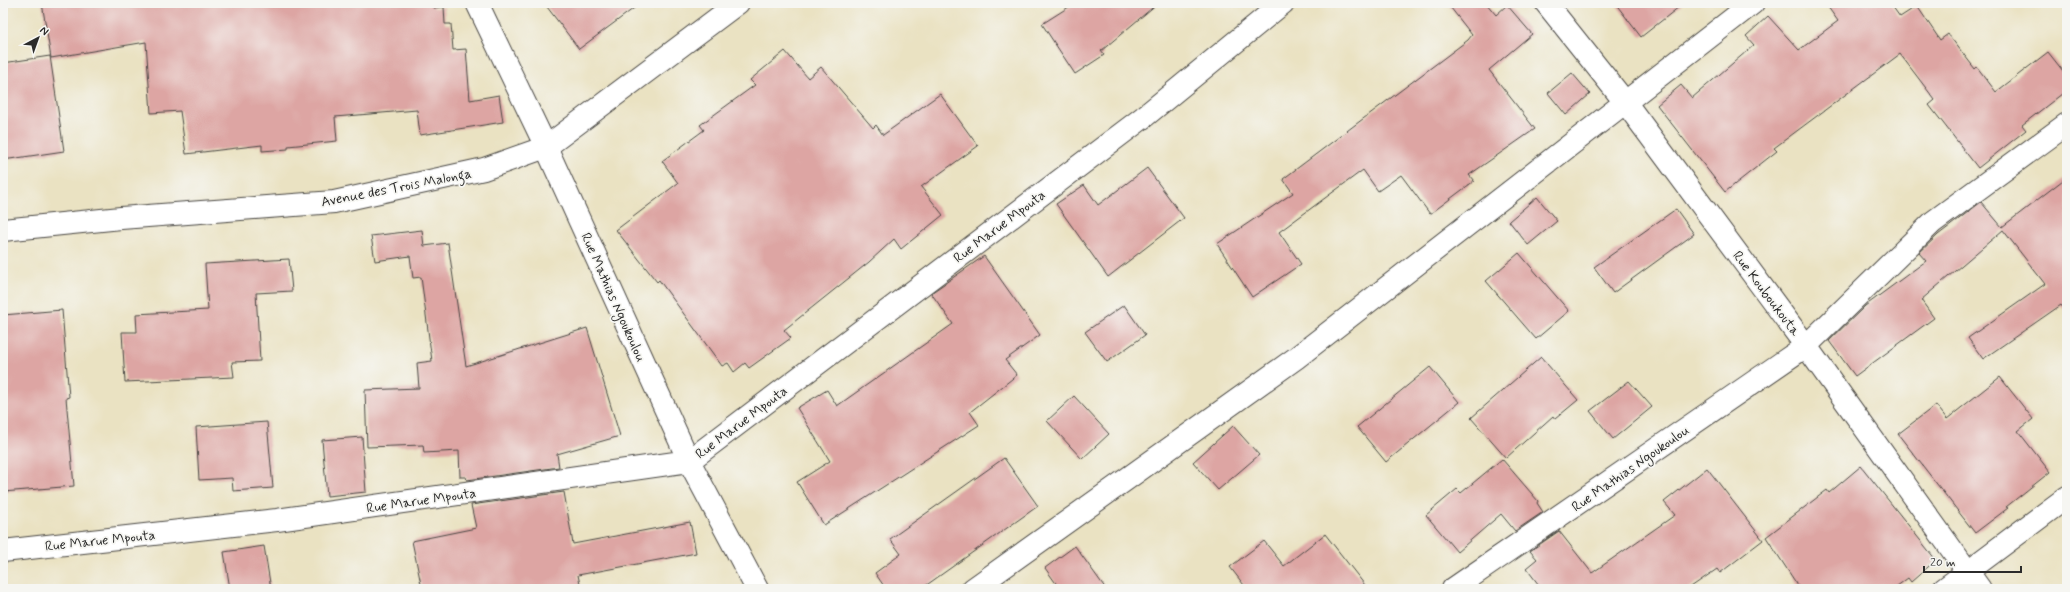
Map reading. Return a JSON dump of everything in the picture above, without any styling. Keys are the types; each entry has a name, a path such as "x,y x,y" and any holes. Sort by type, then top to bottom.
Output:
{"street":[{"name":"Rue Mathias Ngoukoulou","path":"477,3 546,147 689,461 757,589"},
{"name":"Avenue des Trois Malonga","path":"3,230 121,218 334,202 484,169 546,147 738,3"},
{"name":"Rue Marue Mpouta","path":"3,551 277,520 689,461 1145,116 1283,3"},
{"name":"Rue Kouboukouta","path":"1546,3 1625,102 1806,346 1975,580"},
{"path":"973,589 1296,358 1753,3"},
{"name":"Rue Mathias Ngoukoulou","path":"1453,589 1806,346 1933,222 2067,124"},
{"path":"1944,589 1975,580 2067,498"}],"building":[{"path":"42,3 433,3 434,8 444,7 445,24 451,24 453,50 466,49 470,100 499,95 503,122 420,135 417,110 335,117 337,141 288,146 288,149 262,151 262,145 186,154 180,111 151,113 146,42 51,58"},
{"path":"544,3 641,3 579,49"},
{"path":"1075,3 1158,3 1101,51 1104,55 1075,74 1042,24"},
{"path":"1447,3 1486,3 1496,15 1507,5 1532,34 1489,70 1535,129 1469,175 1474,181 1430,214 1401,175 1378,191 1363,170 1279,232 1301,264 1252,297 1217,244 1293,193 1283,179 1468,40 1472,35"},
{"path":"1615,3 1684,3 1641,37"},
{"path":"1825,3 1890,3 1900,17 1917,6 1940,40 1948,34 1975,69 1977,67 1996,92 2048,52 2067,76 2067,90 2022,125 2026,130 1978,168 1929,105 1935,100 1900,54 1774,148 1777,151 1725,192 1657,105 1681,85 1692,98 1754,45 1746,36 1768,16 1799,50 1838,21"},
{"path":"785,51 808,78 821,67 873,128 876,125 883,135 940,94 978,146 921,187 943,215 901,249 894,239 869,262 784,330 791,338 749,368 745,363 734,372 728,363 722,366 659,280 657,282 616,230 678,183 662,161 704,130 700,125 755,85 750,80"},
{"path":"50,56 64,151 3,160 3,63"},
{"path":"1572,73 1590,94 1566,115 1548,93"},
{"path":"1147,168 1184,218 1108,277 1056,204 1084,185 1098,205"},
{"path":"2067,177 2067,313 2061,305 1983,359 1968,338 2045,284 2003,230 1921,300 1934,318 1855,376 1829,341 1865,306 1926,261 1919,253 1938,235 1981,202 2002,227"},
{"path":"1537,197 1557,221 1528,245 1509,221"},
{"path":"1676,209 1694,234 1613,293 1594,267"},
{"path":"422,230 424,246 448,243 466,366 587,328 620,436 557,454 559,467 467,480 466,477 460,477 459,451 424,453 423,445 367,447 365,390 419,388 417,363 432,361 421,277 413,278 410,256 375,261 371,236"},
{"path":"1519,253 1569,311 1536,339 1486,281"},
{"path":"984,256 1040,335 1005,360 1017,375 970,412 979,425 824,525 797,482 830,461 797,408 827,390 837,406 953,324 931,293"},
{"path":"289,259 292,291 256,293 260,361 232,362 234,377 125,382 122,332 137,332 136,314 208,310 205,264"},
{"path":"1124,305 1145,335 1107,362 1085,332"},
{"path":"62,310 69,397 66,398 74,486 3,492 3,315"},
{"path":"1541,357 1578,400 1555,419 1553,416 1506,458 1471,418"},
{"path":"1430,367 1459,402 1386,462 1357,427"},
{"path":"2000,377 2033,419 2018,431 2050,472 2006,507 2008,508 1975,533 1898,434 1936,405 1947,419"},
{"path":"1629,381 1652,407 1613,439 1590,411"},
{"path":"1074,396 1109,434 1082,459 1047,421"},
{"path":"267,422 273,488 233,491 232,478 199,480 196,427"},
{"path":"1233,426 1259,455 1218,490 1193,462"},
{"path":"362,437 366,492 327,496 322,440"},
{"path":"1004,458 1038,506 921,589 886,589 875,573 901,554 890,539"},
{"path":"1502,459 1538,501 1537,503 1543,512 1515,531 1501,514 1457,552 1426,515 1457,489 1461,493"},
{"path":"1861,466 1936,560 1911,582 1908,578 1893,589 1800,589 1766,537 1827,490 1829,493"},
{"path":"1707,468 1763,540 1720,573 1717,569 1688,589 1542,589 1526,568 1537,559 1530,551 1559,531 1592,573 1675,515 1664,502"},
{"path":"564,492 573,544 690,522 696,553 578,575 581,589 422,589 412,541 476,528 471,505"},
{"path":"1325,534 1368,589 1247,589 1230,567 1264,541 1284,566"},
{"path":"264,546 271,589 230,589 224,552"},
{"path":"1075,546 1106,589 1060,589 1045,568"}]}
